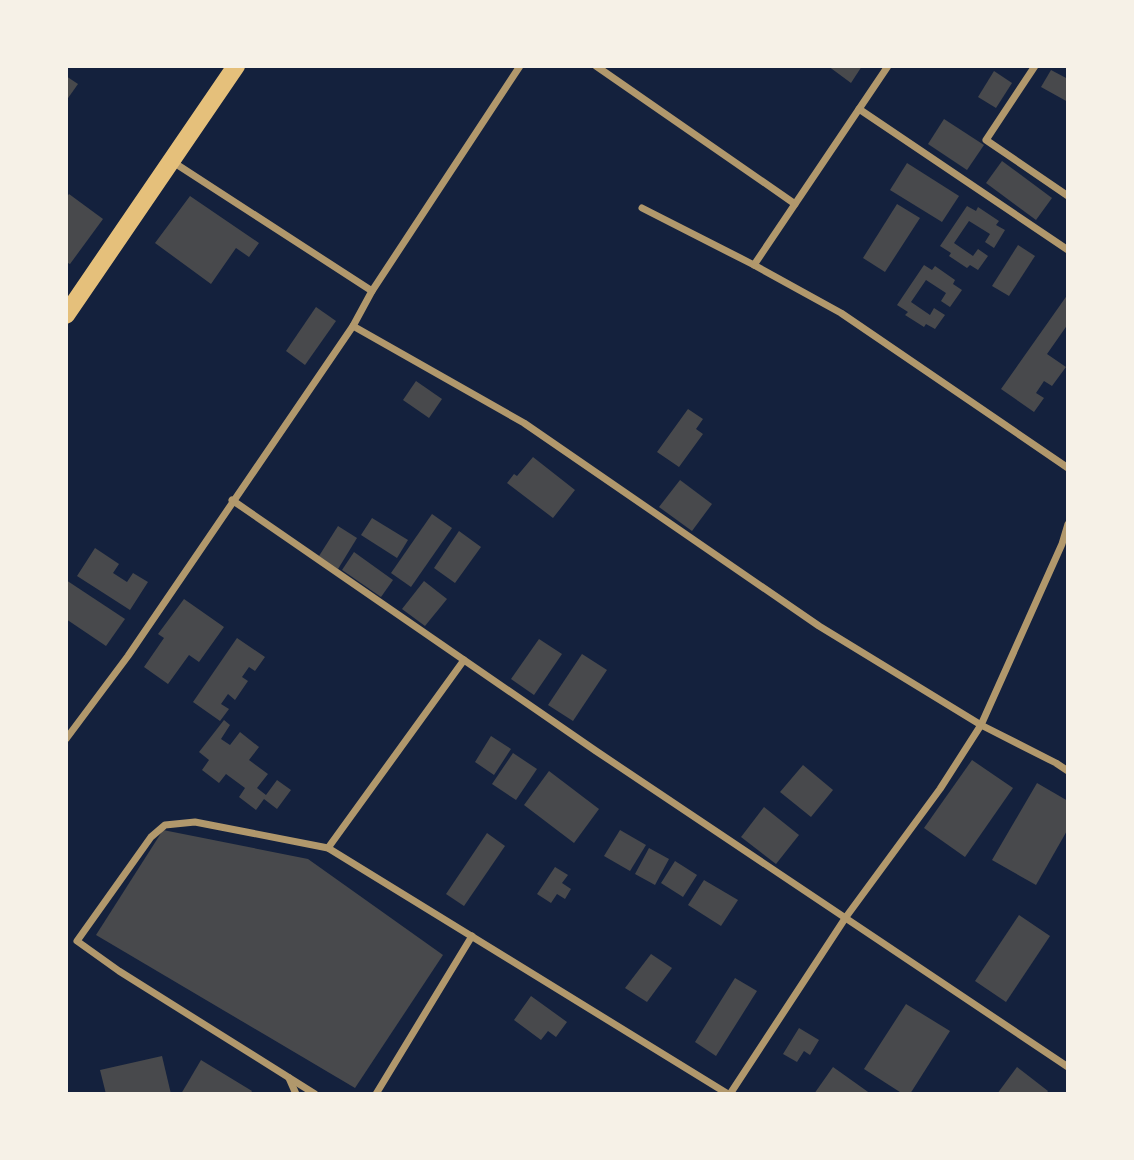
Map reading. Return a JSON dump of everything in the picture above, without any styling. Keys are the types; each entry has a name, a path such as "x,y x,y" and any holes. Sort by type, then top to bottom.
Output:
{"highway":[{"path":"66,315 236,66"}],"street":[{"path":"66,739 128,656 353,326 372,291 520,66"},
{"path":"596,66 795,204"},
{"path":"754,265 888,66"},
{"path":"1035,66 986,140 1068,196"},
{"path":"859,110 1068,250"},
{"path":"172,161 372,291"},
{"path":"642,208 841,313 1068,468"},
{"path":"353,326 524,424 819,626 981,725 1068,771"},
{"path":"232,500 596,751 1068,1067"},
{"path":"315,1094 119,971 77,941 150,837 165,825 195,822 328,848 729,1094 846,917 940,789 981,725 1062,544 1068,524"},
{"path":"328,848 464,660"},
{"path":"376,1094 472,936"},
{"path":"288,1077 296,1094"}],"building":[{"path":"828,66 862,66 851,83"},
{"path":"1051,70 1068,79 1068,102 1041,87"},
{"path":"994,71 1012,83 996,108 978,97"},
{"path":"66,76 78,84 66,101"},
{"path":"944,119 984,145 967,170 928,144"},
{"path":"1002,161 1052,198 1036,220 986,183"},
{"path":"907,163 959,196 942,222 890,190"},
{"path":"69,194 103,219 70,264 66,262 66,198"},
{"path":"190,196 259,243 249,257 236,248 211,284 155,243"},
{"path":"897,204 920,218 885,272 863,258"},
{"path":"967,206 976,211 978,207 999,221 996,225 1005,230 994,248 985,242 990,234 969,221 954,243 973,256 978,249 988,256 978,270 970,265 967,268 940,246"},
{"path":"1018,245 1035,256 1009,296 992,286"},
{"path":"924,265 932,270 935,266 955,280 953,284 962,290 950,307 941,301 946,293 926,280 911,302 930,315 934,308 945,315 935,329 926,324 924,327 905,315 908,312 897,305"},
{"path":"1068,294 1068,324 1047,354 1066,367 1052,386 1044,381 1036,393 1044,398 1034,412 1001,389"},
{"path":"316,307 336,321 305,365 286,351"},
{"path":"416,381 442,399 429,418 403,400"},
{"path":"688,409 703,419 696,429 703,434 679,467 657,452"},
{"path":"533,457 575,490 553,518 507,483 514,474 517,476"},
{"path":"680,480 712,504 692,531 659,507"},
{"path":"432,514 452,528 411,587 391,573"},
{"path":"372,518 408,540 397,558 361,535"},
{"path":"338,526 357,538 338,569 319,556"},
{"path":"459,531 481,547 455,583 434,568"},
{"path":"95,548 119,564 113,573 127,582 133,573 148,582 130,610 77,576"},
{"path":"354,552 393,580 381,597 342,570"},
{"path":"66,580 125,619 106,646 66,619"},
{"path":"424,581 447,599 425,626 402,609"},
{"path":"184,599 224,627 199,662 189,655 168,684 144,667 164,638 158,634"},
{"path":"237,638 265,657 255,671 249,667 242,677 248,681 235,700 228,694 221,704 229,709 220,721 193,702"},
{"path":"539,639 562,654 534,695 511,679"},
{"path":"582,654 607,670 573,721 548,705"},
{"path":"224,720 230,725 221,739 230,745 240,732 259,747 249,760 268,774 257,788 266,795 277,780 291,790 277,809 264,799 256,810 239,797 245,788 226,774 219,783 202,770 209,760 199,752"},
{"path":"491,736 511,749 494,775 475,762"},
{"path":"513,753 537,769 516,800 492,784"},
{"path":"972,760 1013,788 965,857 924,828"},
{"path":"803,765 833,790 811,817 780,792"},
{"path":"549,771 599,809 574,843 524,805"},
{"path":"1037,783 1068,801 1068,829 1036,885 992,860"},
{"path":"764,807 799,835 776,864 741,837"},
{"path":"163,830 308,859 443,955 355,1088 96,935"},
{"path":"620,830 646,845 630,871 604,856"},
{"path":"487,833 505,846 464,906 446,894"},
{"path":"649,848 669,859 655,885 635,874"},
{"path":"675,861 697,875 683,897 661,883"},
{"path":"555,867 568,875 562,883 571,889 565,899 557,894 551,903 537,894"},
{"path":"704,880 738,900 721,926 688,905"},
{"path":"1019,915 1050,936 1006,1002 975,981"},
{"path":"651,954 672,968 647,1002 625,988"},
{"path":"735,978 757,991 716,1056 695,1042"},
{"path":"531,996 567,1022 556,1037 548,1031 541,1040 514,1020"},
{"path":"906,1004 950,1031 910,1094 903,1094 864,1069"},
{"path":"799,1028 819,1040 810,1055 804,1051 797,1062 783,1054"},
{"path":"162,1056 171,1094 106,1094 100,1070"},
{"path":"201,1060 252,1091 250,1094 181,1094"},
{"path":"833,1067 871,1094 814,1094"},
{"path":"1017,1067 1048,1091 1046,1094 997,1094"}]}
